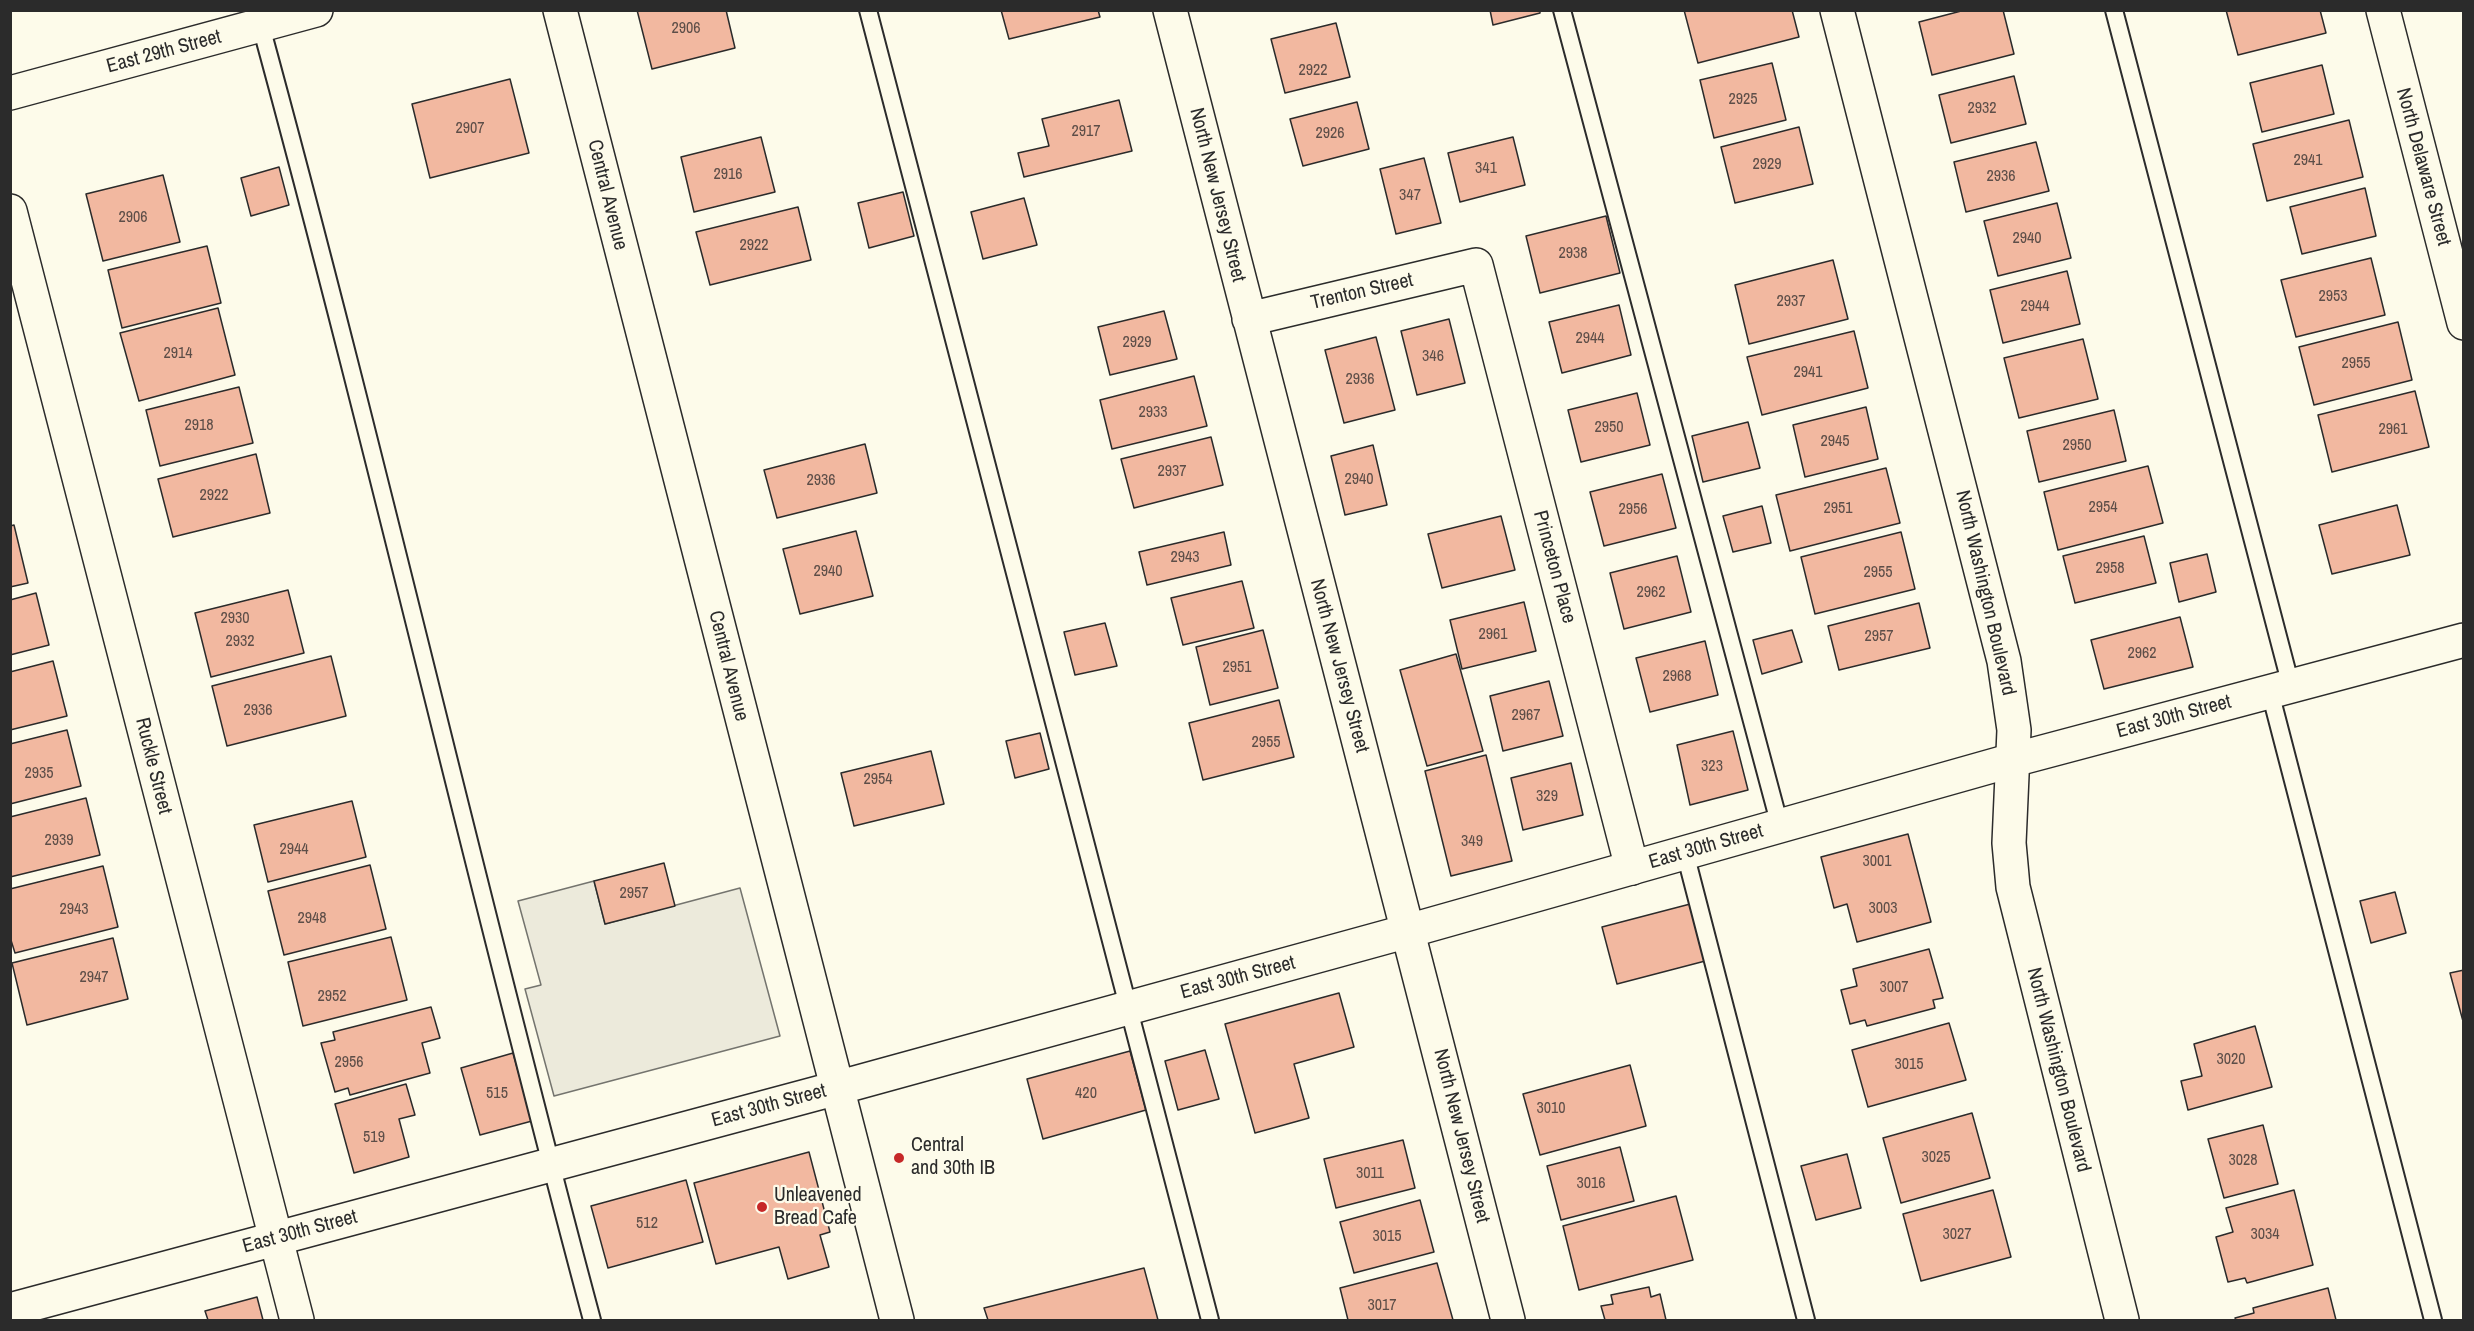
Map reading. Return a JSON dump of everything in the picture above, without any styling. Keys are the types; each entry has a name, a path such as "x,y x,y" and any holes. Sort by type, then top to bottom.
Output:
{"street":[{"name":"East 29th Street","path":"10,93 259,18 316,10"},
{"name":"Central Avenue","path":"560,10 897,1320"},
{"name":"North New Jersey Street","path":"1170,10 1508,1320"},
{"name":"North Washington Boulevard","path":"1837,10 2004,661 2014,730 2009,843 2013,887 2122,1320"},
{"name":"North Delaware Street","path":"2383,10 2463,322"},
{"name":"Ruckle Street","path":"10,211 297,1320"},
{"name":"Trenton Street","path":"1249,319 1476,265"},
{"name":"Princeton Place","path":"1476,265 1632,868"},
{"name":"East 30th Street","path":"10,1310 1131,1008 2013,760 2463,640"}],"lane":[{"path":"868,10 1131,1008 1210,1320"},
{"path":"1562,10 1780,826"},
{"path":"2114,10 2433,1320"},
{"path":"259,18 353,374 550,1164 592,1320"},
{"path":"1685,853 1806,1320"}],"shaded area":[{"path":"594,881 605,924 740,888 780,1036 554,1096 525,989 541,985 518,901"}],"building":[{"path":"637,10 726,10 735,48 652,69"},
{"path":"1001,10 1098,10 1100,17 1009,39"},
{"path":"1490,10 1540,10 1540,13 1493,25"},
{"path":"1684,10 1792,10 1799,37 1698,63"},
{"path":"1965,10 2003,10 2014,54 1932,75 1919,22"},
{"path":"2226,10 2320,10 2326,33 2238,55"},
{"path":"1336,23 1350,77 1285,93 1271,39"},
{"path":"1772,63 1786,120 1714,138 1700,80"},
{"path":"2322,65 2334,114 2262,132 2250,83"},
{"path":"2014,76 2026,124 1951,143 1939,95"},
{"path":"510,79 529,153 430,178 412,104"},
{"path":"1119,100 1132,151 1024,177 1018,153 1049,146 1042,119"},
{"path":"1357,102 1369,149 1303,166 1290,119"},
{"path":"2349,120 2363,177 2267,201 2253,144"},
{"path":"1799,127 1813,184 1735,203 1721,147"},
{"path":"761,137 775,192 694,212 681,157"},
{"path":"1513,137 1525,185 1460,202 1448,153"},
{"path":"2036,142 2049,191 1966,212 1954,162"},
{"path":"1424,158 1441,223 1396,234 1380,169"},
{"path":"279,167 289,205 251,216 241,178"},
{"path":"163,175 180,242 103,261 86,194"},
{"path":"2365,188 2376,236 2302,254 2290,207"},
{"path":"903,192 914,236 869,248 858,203"},
{"path":"1024,198 1037,245 983,259 971,212"},
{"path":"2057,203 2071,258 1998,276 1984,221"},
{"path":"798,207 811,260 710,285 696,232"},
{"path":"1606,216 1620,273 1540,293 1526,236"},
{"path":"207,246 221,303 122,328 108,270"},
{"path":"2371,258 2385,315 2296,337 2281,280"},
{"path":"1833,260 1848,319 1749,344 1735,285"},
{"path":"2067,271 2080,324 2003,343 1990,290"},
{"path":"1619,305 1631,355 1562,373 1549,322"},
{"path":"218,308 235,375 139,401 120,333"},
{"path":"1164,311 1177,359 1110,375 1098,327"},
{"path":"1449,319 1465,383 1417,395 1401,331"},
{"path":"2398,322 2412,380 2314,405 2299,347"},
{"path":"1854,331 1868,388 1762,415 1747,357"},
{"path":"1376,337 1395,410 1344,423 1325,350"},
{"path":"2083,339 2098,399 2019,418 2004,358"},
{"path":"1194,376 1207,426 1112,449 1100,400"},
{"path":"239,387 253,443 160,466 146,410"},
{"path":"2415,391 2429,447 2332,472 2318,415"},
{"path":"1637,393 1650,445 1581,462 1568,410"},
{"path":"1866,407 1878,459 1805,477 1793,425"},
{"path":"2114,410 2126,461 2039,482 2027,431"},
{"path":"1748,422 1760,468 1703,482 1692,436"},
{"path":"1211,437 1223,485 1134,508 1121,459"},
{"path":"865,444 877,493 777,518 764,470"},
{"path":"1373,445 1387,505 1345,515 1331,456"},
{"path":"256,454 270,513 173,537 158,479"},
{"path":"2148,466 2163,523 2058,550 2044,492"},
{"path":"1886,468 1900,523 1790,551 1776,495"},
{"path":"1662,474 1676,528 1604,546 1590,492"},
{"path":"2397,505 2410,555 2332,574 2319,525"},
{"path":"1762,506 1771,543 1733,552 1723,516"},
{"path":"1501,516 1515,570 1442,588 1428,534"},
{"path":"14,525 28,583 10,587 10,526"},
{"path":"856,531 873,596 800,614 783,549"},
{"path":"1224,532 1231,565 1147,585 1139,552"},
{"path":"1901,532 1915,589 1815,614 1801,557"},
{"path":"2144,536 2156,583 2075,603 2063,556"},
{"path":"2207,554 2216,592 2179,602 2170,563"},
{"path":"1677,556 1691,612 1624,629 1610,573"},
{"path":"1242,581 1254,628 1183,645 1171,598"},
{"path":"288,590 304,653 211,677 195,613"},
{"path":"36,593 49,645 10,655 10,600"},
{"path":"1524,602 1536,651 1462,669 1450,620"},
{"path":"1919,603 1930,648 1839,670 1828,626"},
{"path":"2180,617 2193,667 2104,689 2091,640"},
{"path":"1105,623 1117,666 1075,675 1064,632"},
{"path":"1263,630 1278,688 1210,705 1196,647"},
{"path":"1792,630 1802,662 1762,674 1753,640"},
{"path":"1705,641 1718,695 1650,712 1636,658"},
{"path":"1456,654 1483,751 1427,766 1400,670"},
{"path":"331,656 346,716 227,746 212,686"},
{"path":"53,661 67,716 10,730 10,672"},
{"path":"1549,681 1563,736 1503,751 1490,696"},
{"path":"1279,700 1294,757 1203,780 1189,723"},
{"path":"67,730 81,786 10,804 10,744"},
{"path":"1733,731 1748,790 1690,805 1677,745"},
{"path":"1040,733 1049,769 1015,778 1006,741"},
{"path":"931,751 944,804 854,826 841,773"},
{"path":"1486,755 1512,861 1451,876 1425,771"},
{"path":"1571,763 1583,815 1523,830 1511,778"},
{"path":"86,798 100,855 10,877 10,817"},
{"path":"352,801 366,857 268,882 254,825"},
{"path":"1908,834 1931,922 1857,942 1847,904 1834,908 1821,857"},
{"path":"664,863 675,906 605,924 594,881"},
{"path":"370,865 386,929 284,955 268,891"},
{"path":"103,866 118,927 15,953 10,937 10,889"},
{"path":"2395,892 2406,933 2371,943 2360,901"},
{"path":"1694,903 1709,960 1617,984 1602,927"},
{"path":"391,937 407,1000 303,1026 288,962"},
{"path":"113,938 128,999 27,1025 12,963"},
{"path":"1929,949 1943,998 1933,1000 1935,1008 1867,1026 1865,1020 1850,1024 1841,990 1857,986 1853,969"},
{"path":"2464,970 2464,1025 2450,973"},
{"path":"1339,993 1354,1047 1294,1064 1309,1118 1255,1133 1225,1024"},
{"path":"431,1007 440,1038 422,1043 430,1073 350,1095 348,1088 335,1092 321,1043 335,1040 333,1032"},
{"path":"1949,1023 1966,1080 1868,1107 1852,1050"},
{"path":"2255,1026 2272,1087 2188,1110 2181,1081 2202,1076 2194,1044"},
{"path":"1205,1050 1219,1099 1178,1110 1165,1061"},
{"path":"1130,1051 1146,1110 1043,1139 1027,1079"},
{"path":"513,1053 532,1121 480,1135 461,1068"},
{"path":"1630,1065 1646,1126 1540,1155 1523,1094"},
{"path":"406,1084 415,1115 399,1119 409,1157 354,1173 335,1104"},
{"path":"1972,1113 1990,1178 1901,1203 1883,1138"},
{"path":"2263,1125 2278,1184 2224,1198 2208,1139"},
{"path":"1403,1140 1415,1188 1336,1208 1324,1159"},
{"path":"1620,1147 1634,1201 1561,1220 1547,1166"},
{"name":"Unleavened Bread Cafe","path":"809,1152 830,1232 820,1235 829,1267 788,1279 779,1247 716,1264 694,1183"},
{"path":"1847,1154 1861,1208 1816,1220 1801,1166"},
{"path":"686,1180 703,1242 608,1268 591,1206"},
{"path":"1993,1190 2011,1257 1921,1281 1903,1214"},
{"path":"2294,1190 2313,1265 2247,1283 2245,1278 2228,1282 2216,1237 2233,1232 2226,1208"},
{"path":"1676,1196 1693,1260 1579,1290 1563,1226"},
{"path":"1420,1200 1434,1252 1354,1273 1340,1222"},
{"path":"1437,1263 1453,1320 1348,1320 1340,1288"},
{"path":"1144,1268 1158,1320 988,1320 984,1308"},
{"path":"1649,1287 1651,1297 1660,1294 1666,1320 1605,1320 1601,1306 1613,1304 1611,1295"},
{"path":"2328,1288 2336,1320 2236,1320 2235,1318 2254,1313 2253,1308"},
{"path":"257,1297 263,1320 208,1320 205,1311"}],"place":[{"name":"Central and 30th IB","path":"899,1158"},
{"name":"Unleavened Bread Cafe","path":"762,1207"}]}
